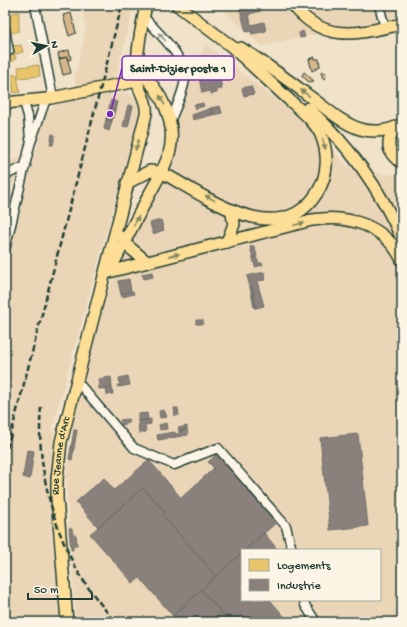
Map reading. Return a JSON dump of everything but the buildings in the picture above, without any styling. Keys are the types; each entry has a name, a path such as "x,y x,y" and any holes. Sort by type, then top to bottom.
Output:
{"main road":[{"path":"5,103 50,98 137,81 137,70 146,5"},
{"path":"177,5 288,90 324,122 352,152 372,180 391,213 402,239"},
{"path":"293,5 311,23 332,32 357,33 402,24"},
{"path":"203,25 272,68 348,123 369,131 399,126"},
{"path":"388,27 402,30"},
{"path":"127,183 150,171 161,172 231,210 250,218 268,220 295,213 310,202 320,189 324,180 327,157 321,134 310,119 231,46"},
{"name":"Rue Jeanne d'Arc","path":"99,293 161,172 168,156 171,144 170,122 164,104 155,89 137,70"},
{"name":"Rue Jeanne d'Arc","path":"67,622 57,498 57,479 61,442 146,109 144,97 137,81"},
{"path":"399,126 391,133 388,140 388,148 392,154 402,162"},
{"path":"227,242 232,234 234,224 231,210"},
{"path":"119,214 125,241 135,253 147,262"},
{"path":"109,272 312,220 329,217 343,218 372,228 383,235 402,260"}],"street":[{"path":"5,250 30,145 50,98 35,5"},
{"path":"379,5 388,27"},
{"path":"144,16 178,56 184,70 183,86 170,122"},
{"path":"5,30 9,51 5,52"},
{"path":"24,102 28,116 30,145"},
{"path":"5,175 26,166"},
{"path":"76,380 134,448 174,466 218,448 286,526 292,549"},
{"path":"304,601 305,606 316,622"}],"shaded area":[{"path":"81,5 134,5 115,81 109,96 127,92 141,106 52,429 54,433 49,501 59,622 5,622 5,266 44,119 49,111 56,105 72,100 75,91 75,76 86,29"},
{"path":"217,5 402,5 402,15 262,46"},
{"path":"205,44 302,120 352,170 402,176 402,622 76,622 66,477 75,415 108,291"},
{"path":"24,157 19,178 14,180 5,199 5,162"}],"railway":[{"path":"5,457 122,5"},
{"path":"41,407 40,428 43,470 53,512 68,552 77,570 113,620"}],"place":[{"name":"Saint-Dizier poste 1","path":"110,114"}]}
